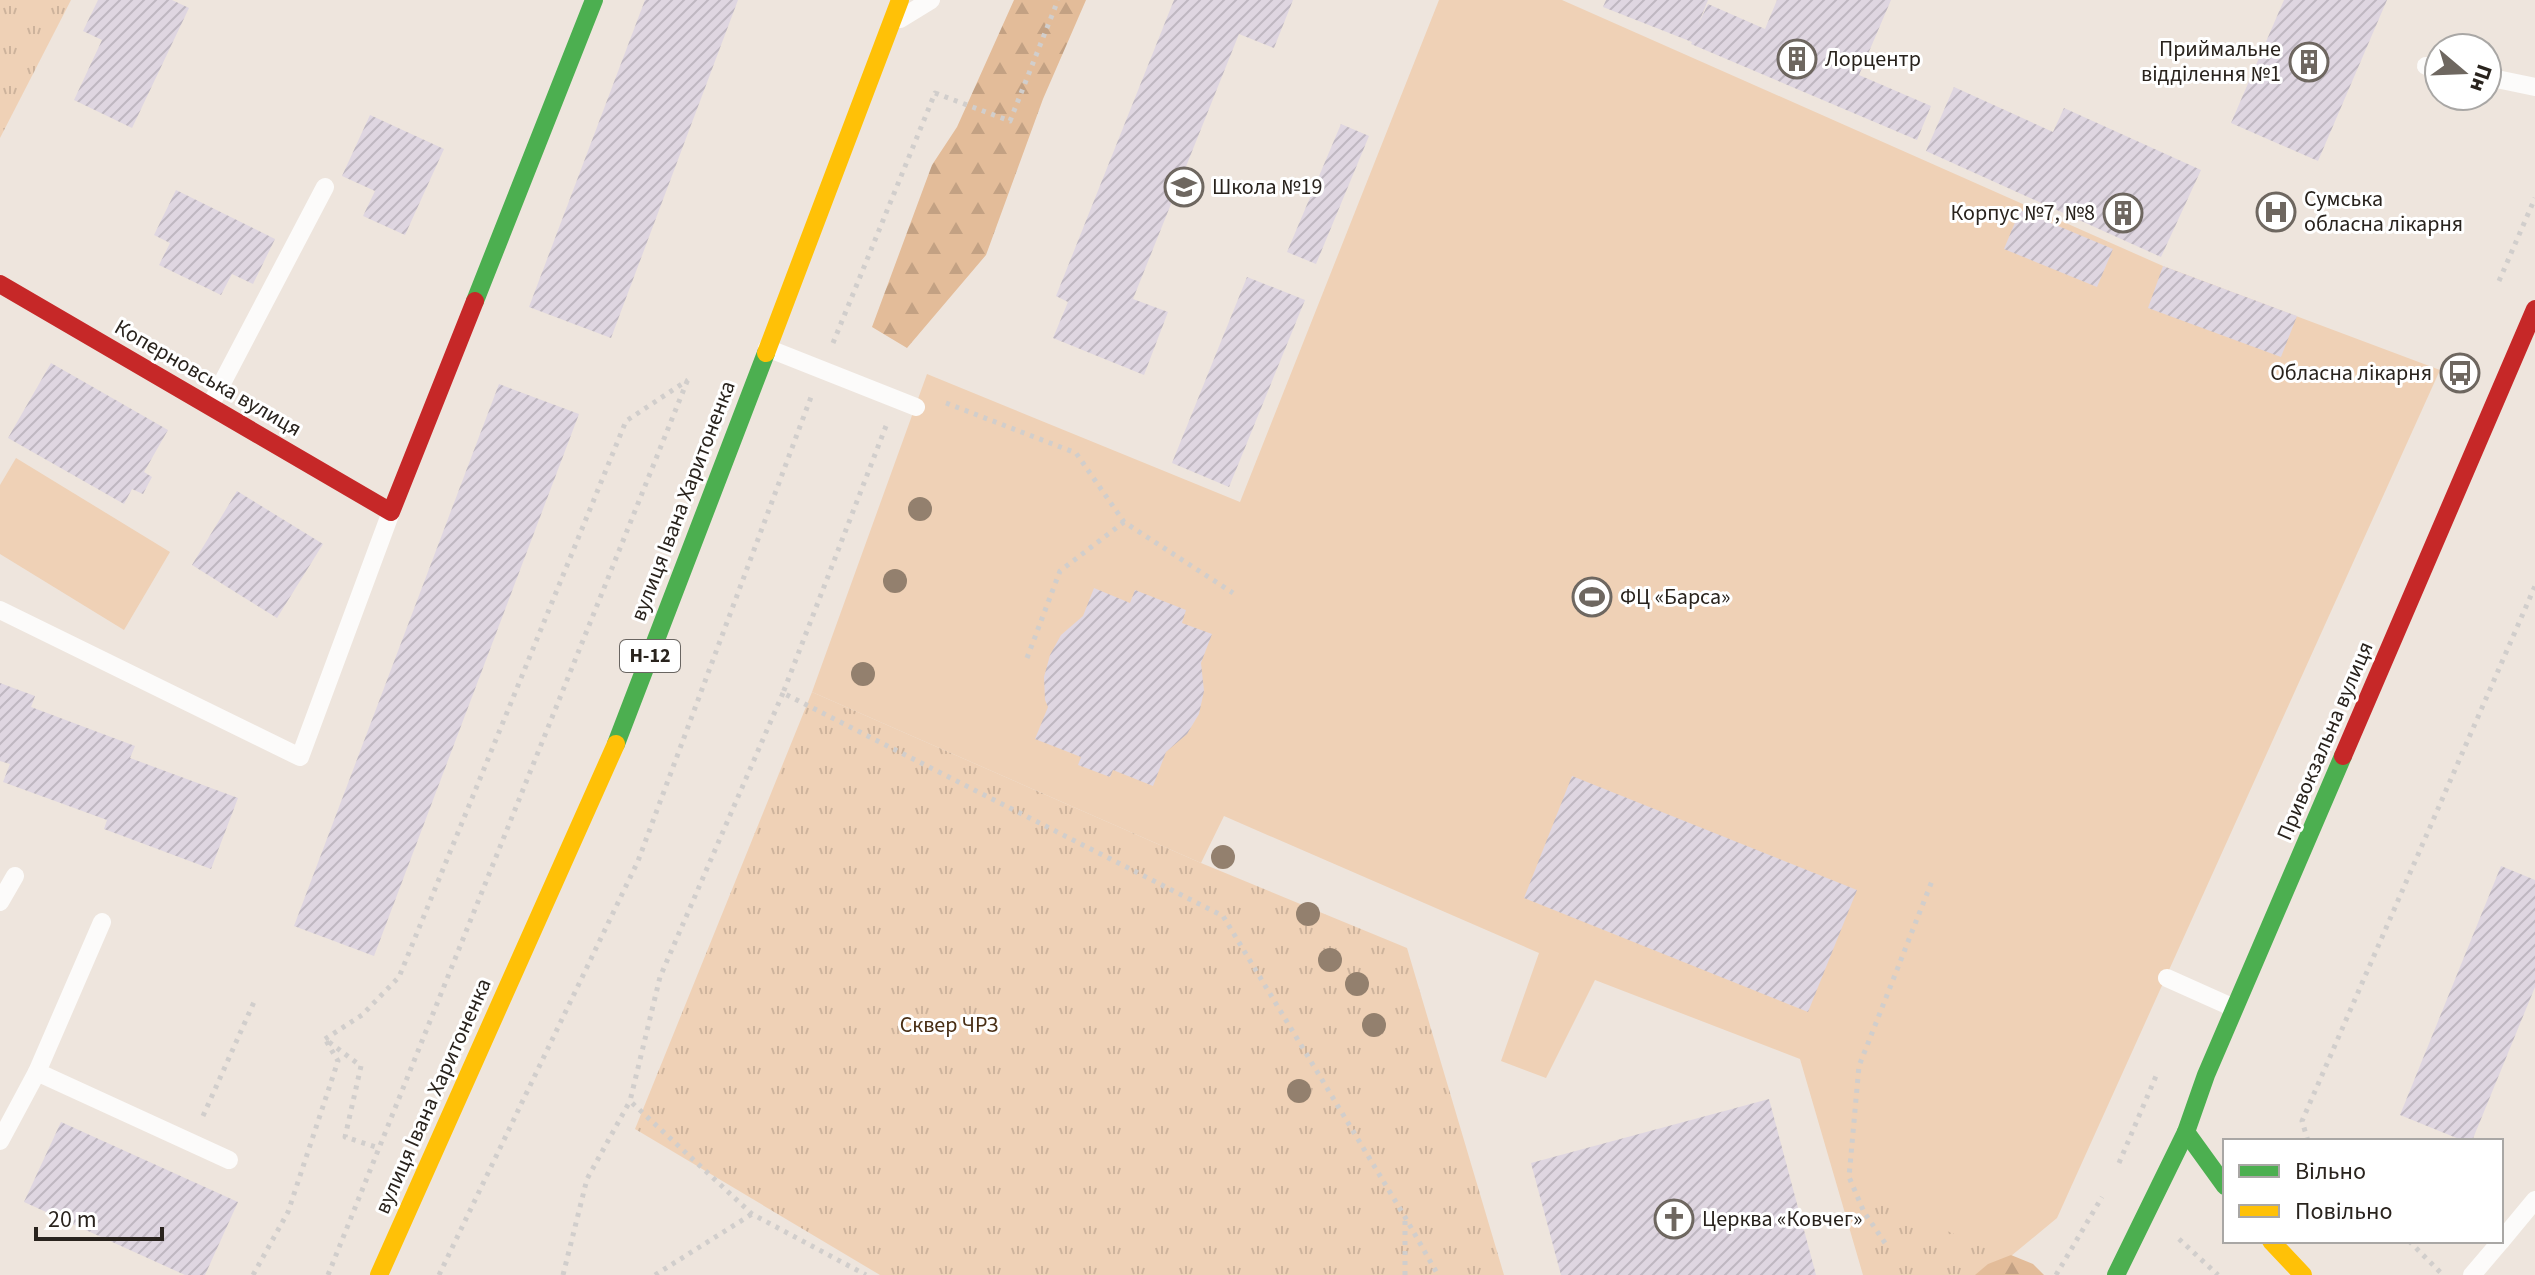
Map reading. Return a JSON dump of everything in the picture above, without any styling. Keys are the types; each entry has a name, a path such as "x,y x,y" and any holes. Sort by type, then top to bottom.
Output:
{"main road":[{"path":"391,512 594,0"},
{"name":"вулиця Івана Харитоненка","path":"379,1275 622,731 900,0"},
{"name":"Коперновська вулиця","path":"0,284 391,512"},
{"name":"Привокзальна вулиця","path":"2116,1275 2186,1132 2206,1075 2237,1009 2535,309"},
{"path":"2186,1132 2223,1183"},
{"path":"2273,1243 2303,1275"}],"lane":[{"path":"890,25 931,0"},
{"path":"2503,80 2535,87"},
{"path":"210,406 325,187"},
{"path":"767,348 916,407"},
{"path":"0,610 300,757 391,512"},
{"path":"0,902 15,876"},
{"path":"0,1141 37,1072 102,922"},
{"path":"2167,978 2237,1009"},
{"path":"37,1072 229,1160"},
{"path":"2503,1239 2535,1200"},
{"path":"2472,1275 2499,1243"}],"path":[{"path":"439,1275 638,861 822,368 935,93 1010,121 1058,0"},
{"path":"325,1039 362,1015 399,977 626,421 688,379 328,1275"},
{"path":"563,1275 587,1179 630,1101 660,977 783,693 897,399"},
{"path":"916,407 935,399 1076,453 1124,522 1233,593"},
{"path":"1027,658 1060,571 1124,522"},
{"path":"2307,1139 2302,1121 2535,586"},
{"path":"783,693 1223,916 1438,1275"},
{"path":"1885,1243 1864,1212 1849,1177 1859,1066 1932,881"},
{"path":"191,1142 254,1002"},
{"path":"325,1039 361,1066 345,1137 379,1148"},
{"path":"253,1275 288,1212 338,1061 325,1039"},
{"path":"630,1101 752,1214 866,1275"},
{"path":"655,1275 752,1214"},
{"path":"1405,1217 1405,1275"},
{"path":"2411,1243 2443,1275"}],"green space":[{"path":"0,0 71,0 0,138"},
{"path":"1014,0 1086,0 1043,99 986,255 907,348 872,327 932,165 957,127"},
{"name":"ФЦ «Барса»","path":"1439,0 1562,0 2163,266 2440,370 2057,1218 1988,1275 1863,1275 1800,1059 1595,980 1546,1078 1501,1061 1539,953 1224,816 1201,863 812,692 927,374 1240,502"},
{"path":"16,458 170,552 124,630 0,554 0,485"},
{"name":"Сквер ЧРЗ","path":"812,692 1201,863 1407,948 1504,1275 880,1275 635,1129"},
{"path":"1855,1193 1993,1250 1963,1275 1878,1275"},
{"path":"2011,1255 2033,1264 2044,1275 1975,1275 1988,1264"}],"building":[{"path":"98,0 172,0 189,8 132,128 74,100 102,40 83,31"},
{"path":"645,0 738,0 611,338 529,307"},
{"path":"1174,0 1293,0 1274,48 1239,34 1133,299 1168,312 1144,375 1053,338 1068,302 1056,296"},
{"name":"Лорцентр","path":"1606,0 1708,0 1698,25 1708,4 1765,29 1777,0 1891,0 1859,75 1931,106 1917,140 1692,42 1603,7"},
{"name":"Приймальне відділення №1","path":"2284,0 2387,0 2318,161 2231,123"},
{"name":"Корпус №7, №8","path":"1954,87 2053,132 2064,108 2201,170 2161,257 1926,151"},
{"path":"370,115 444,149 405,235 363,216 375,191 342,176"},
{"path":"1341,124 1369,136 1316,264 1287,252"},
{"path":"176,190 275,239 253,284 232,274 221,295 159,265 170,243 154,235"},
{"path":"2020,210 2113,249 2097,287 2004,249"},
{"path":"2163,266 2297,316 2281,357 2148,308"},
{"path":"1247,277 1305,300 1229,487 1172,463"},
{"path":"51,363 168,430 144,472 152,477 143,494 132,489 124,504 8,438"},
{"path":"499,384 579,414 374,956 294,926"},
{"path":"237,491 323,544 277,618 192,565"},
{"path":"1094,588 1130,603 1135,590 1186,610 1182,623 1212,634 1201,663 1204,691 1199,714 1187,734 1166,752 1153,786 1113,770 1110,777 1078,765 1081,757 1035,739 1048,707 1044,677 1050,655 1061,635 1083,616"},
{"path":"0,683 35,696 31,707 135,746 130,758 238,798 211,869 104,829 107,820 3,782 10,764 0,761"},
{"path":"1572,776 1857,890 1808,1012 1524,898"},
{"path":"2501,866 2535,880 2535,987 2473,1139 2459,1139 2400,1115"},
{"name":"Церква «Ковчег»","path":"1769,1099 1816,1275 1561,1275 1531,1163"},
{"path":"61,1122 238,1202 205,1275 185,1275 24,1202"}],"traffic: fast":[{"path":"475,301 594,0"},
{"path":"616,744 766,353"},
{"path":"2223,1183 2186,1132 2206,1075 2343,756"},
{"path":"2116,1275 2186,1132"}],"traffic: slow":[{"path":"766,353 900,0"},
{"path":"379,1275 616,744"},
{"path":"2273,1243 2303,1275"}],"traffic: jam":[{"path":"0,284 391,512 475,301"},
{"path":"2343,756 2535,309"}],"place":[{"name":"Лорцентр","path":"1797,59"},
{"name":"Приймальне відділення №1","path":"2309,62"},
{"name":"Школа №19","path":"1184,187"},
{"name":"Сумська обласна лікарня","path":"2276,212"},
{"name":"Корпус №7, №8","path":"2123,213"},
{"name":"Обласна лікарня","path":"2460,373"},
{"name":"ФЦ «Барса»","path":"1592,597"},
{"name":"Церква «Ковчег»","path":"1674,1219"}]}
